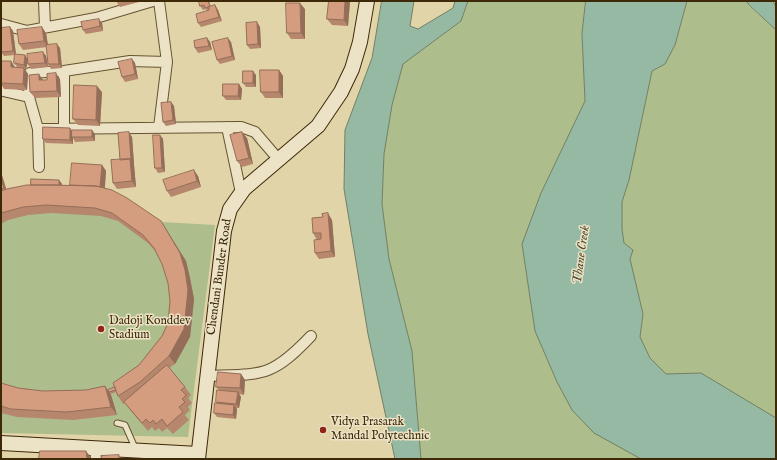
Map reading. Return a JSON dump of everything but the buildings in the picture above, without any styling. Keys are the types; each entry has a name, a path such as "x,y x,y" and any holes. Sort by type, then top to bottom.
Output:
{"main road":[{"name":"Chendani Bunder Road","path":"198,456 224,231 230,209 241,193 318,126 342,92 352,69 360,42 367,1"},
{"path":"1,444 98,454 130,453 198,456"}],"street":[{"path":"44,1 45,27"},
{"path":"1,24 27,31 96,18 152,1"},
{"path":"159,1 167,62 159,127"},
{"path":"39,167 38,128 29,97 30,73 64,71 130,61 167,62"},
{"path":"64,71 64,128"},
{"path":"2,91 29,97"},
{"path":"227,127 241,193"},
{"path":"38,128 241,127 255,132 279,160"},
{"path":"207,376 253,374 273,370 292,356 311,336"}],"lane":[{"path":"117,422 125,425 130,453"}],"shaded area":[{"path":"468,1 586,1 582,34 585,101 541,193 522,245 535,331 557,382 572,410 641,459 421,459 412,351 389,259 382,204 384,154 392,105 403,64 461,21"},
{"path":"687,1 747,1 749,6 776,30 776,418 701,373 666,374 650,358 640,337 643,314 630,259 633,250 624,243 622,229 622,202 629,180 652,71 665,64 675,45"},
{"name":"Dadoji Konddev Stadium","path":"1,197 161,222 215,225 188,437 1,433"}],"water":[{"path":"382,1 414,1 410,26 418,29 453,8 455,1 468,1 461,21 403,64 392,105 384,154 382,204 389,259 412,351 421,459 395,459 368,334 344,189 345,130 372,58"},
{"name":"Thane Creek","path":"586,1 687,1 675,45 665,64 652,71 629,180 622,202 622,229 624,243 633,250 630,259 643,314 640,337 650,358 666,374 701,373 776,418 776,459 641,459 594,433 572,410 557,382 535,331 522,244 541,193 585,101 582,34"},
{"path":"747,1 773,1 776,7 776,30 749,5"}],"place":[{"name":"Dadoji Konddev Stadium","path":"101,329"},
{"name":"Vidya Prasarak Mandal Polytechnic","path":"323,430"}]}
